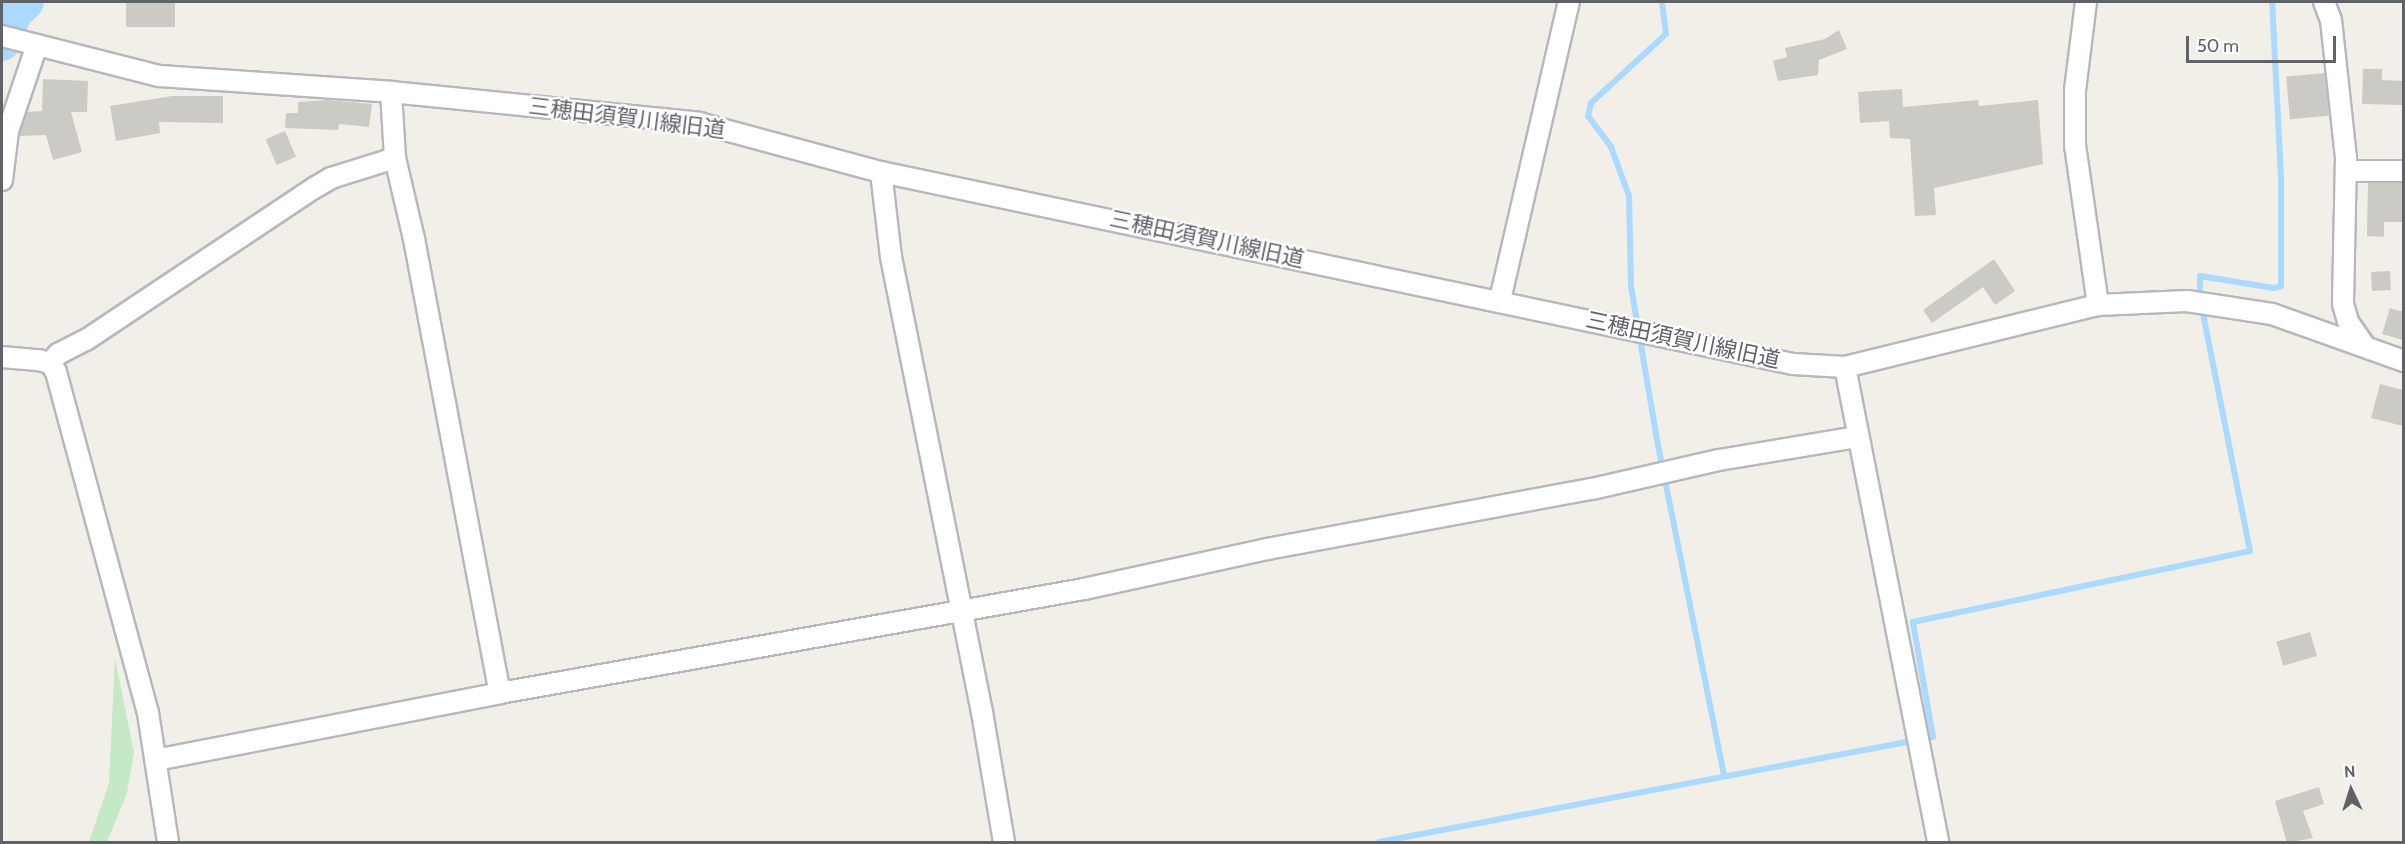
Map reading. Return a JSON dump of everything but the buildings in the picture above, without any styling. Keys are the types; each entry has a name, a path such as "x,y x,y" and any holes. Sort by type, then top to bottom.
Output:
{"street":[{"path":"1500,300 1569,2"},
{"path":"2086,2 2075,90 2075,145 2098,305"},
{"path":"2324,2 2335,48 2346,171 2343,304 2348,322 2364,345"},
{"name":"三穂田須賀川線旧道","path":"2,36 159,76 391,92 699,123 881,172 1500,300 1793,364 1845,367 2098,305 2187,301 2272,314 2364,345 2403,361"},
{"path":"2,180 8,131 37,45"},
{"path":"391,92 395,158 414,238 500,693"},
{"path":"50,363 58,354 96,333 330,178 395,158"},
{"path":"2346,171 2403,171"},
{"path":"881,172 891,257 961,608 1004,843"},
{"path":"2,357 50,363 56,372 148,713 168,843"},
{"path":"1845,367 1856,437 1938,843"},
{"path":"156,760 500,693 961,608 1084,589 1267,549 1592,489 1719,460 1856,437"}],"green space":[{"path":"115,658 134,753 127,793 107,842 89,842 109,783"}],"waterway":[{"path":"2,43 14,13 26,2"},
{"path":"1662,2 1666,34 1591,103 1588,116 1611,147 1629,196 1631,286 1658,445 1724,775"},
{"path":"1379,842 1933,737 1913,622 2250,551 2200,299 2200,276 2274,288 2281,286 2281,177 2272,2"}]}
